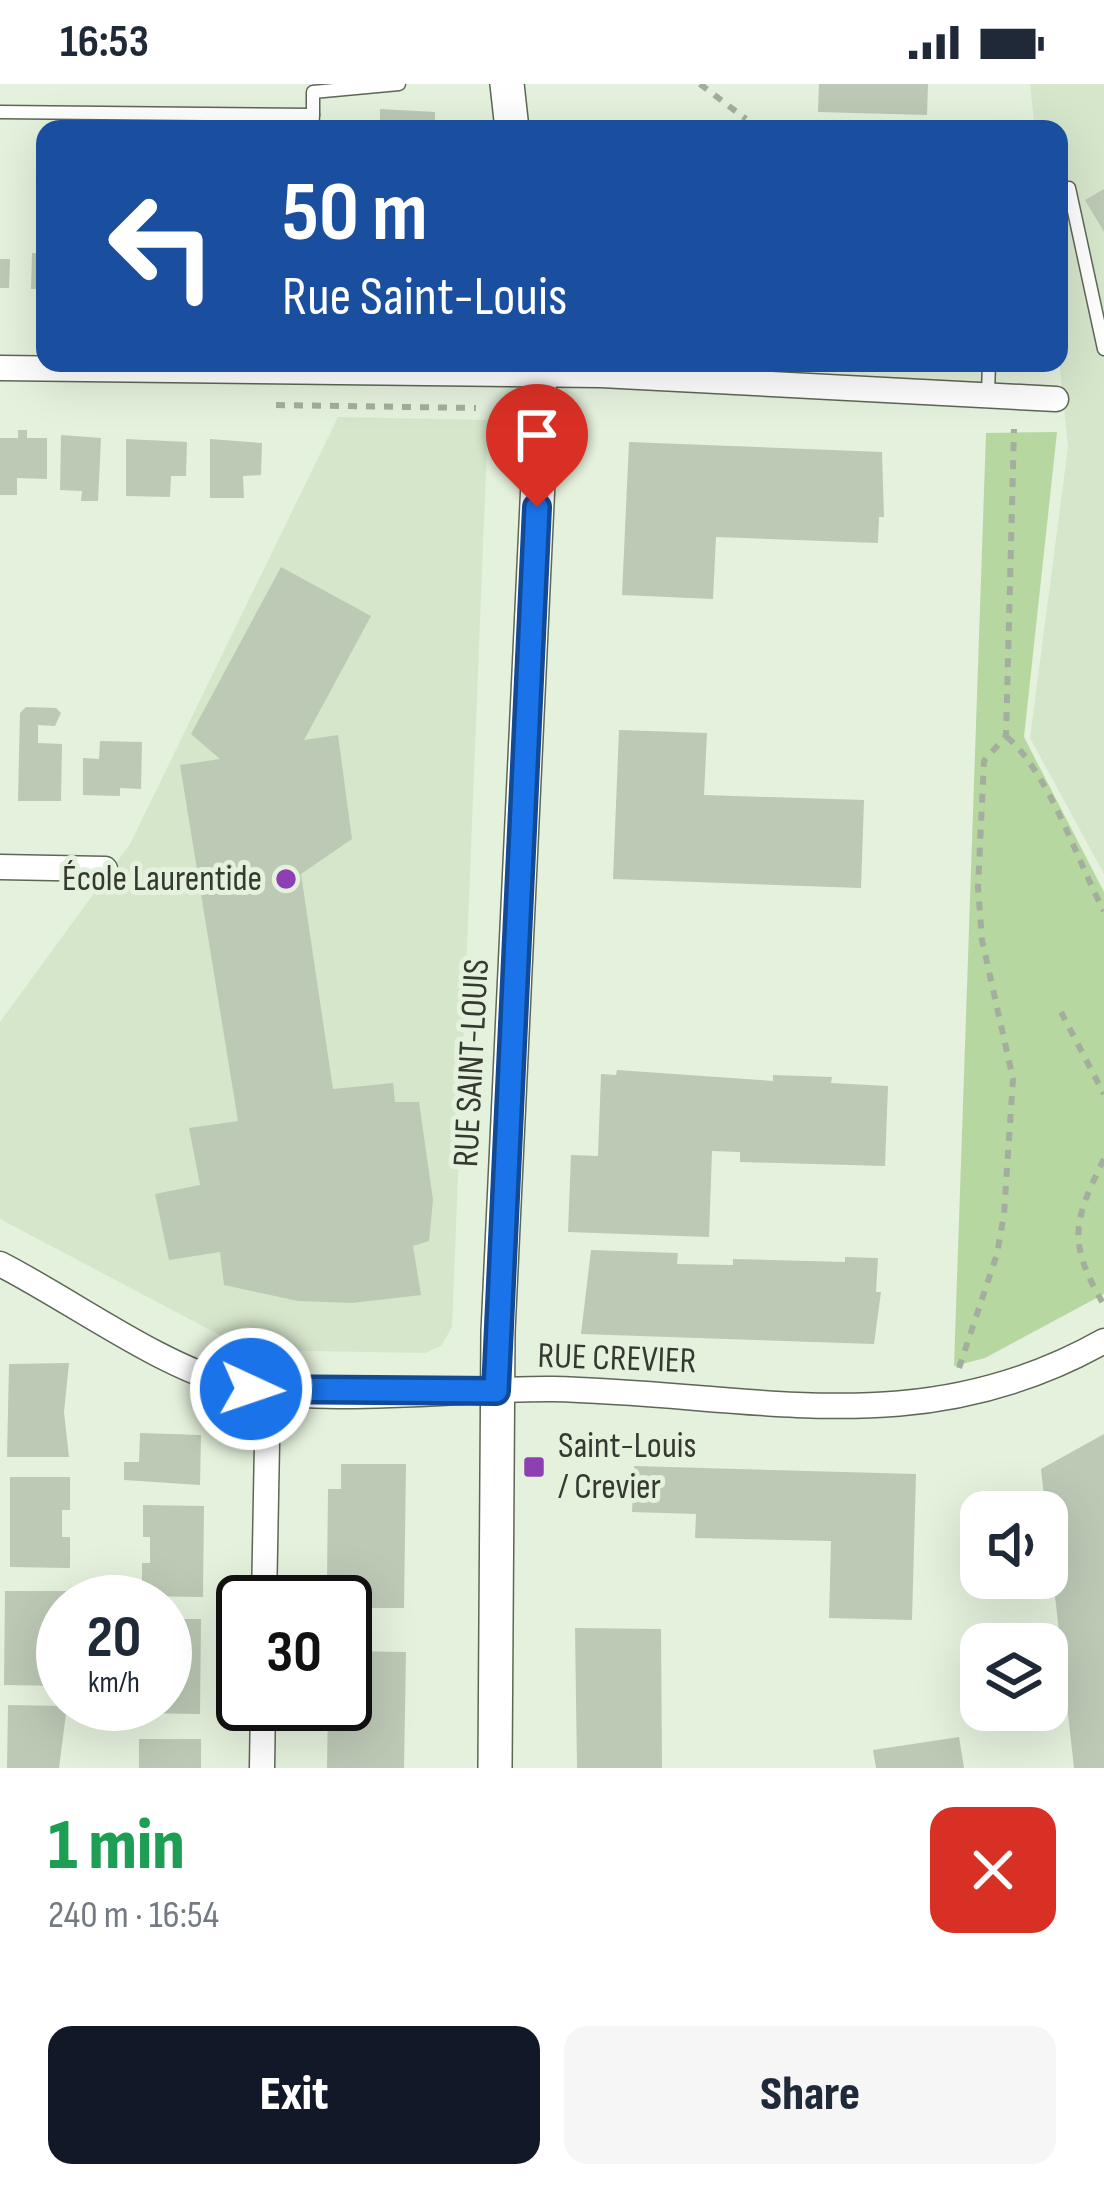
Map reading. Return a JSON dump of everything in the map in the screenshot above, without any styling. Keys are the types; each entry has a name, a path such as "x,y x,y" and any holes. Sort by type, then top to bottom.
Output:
{"street":[{"path":"507,84 511,120"},
{"path":"0,368 36,368"},
{"name":"RUE SAINT-LOUIS","path":"494,1768 496,1391 538,372"},
{"path":"588,372 1056,399"},
{"path":"0,867 105,869"},
{"name":"RUE CREVIER","path":"0,1264 211,1377 268,1390 496,1391 914,1406 1002,1388 1104,1341"},
{"path":"265,1575 268,1390"},
{"path":"262,1768 263,1731"}],"lane":[{"path":"312,120 313,92 399,84"},
{"path":"0,112 250,120"},
{"path":"1069,188 1104,349"},
{"path":"988,396 989,372"}],"path":[{"path":"700,84 746,119"},
{"path":"276,405 476,408"},
{"path":"959,1368 998,1254 1013,1079 982,940 978,886 984,761 1006,736 1014,429"},
{"path":"1006,736 1021,751 1078,851 1104,910"},
{"path":"1061,1012 1104,1094"},
{"path":"1104,1159 1076,1218 1076,1239 1104,1305"}],"shaded area":[{"path":"1030,84 1104,84 1104,874 1030,738 1068,447 1060,372 1068,372 1068,120 1034,120"},
{"name":"École Laurentide","path":"338,417 488,420 452,1327 441,1346 425,1353 248,1350 0,1219 0,1022 130,844"}],"green space":[{"path":"1057,432 1024,737 1104,892 1104,1294 985,1358 954,1366 986,433"}],"building":[{"path":"819,84 928,84 927,115 818,112"},
{"path":"380,109 435,112 435,120 380,120"},
{"path":"1104,189 1104,232 1085,200"},
{"path":"32,253 36,253 36,289 31,289"},
{"path":"0,259 10,259 9,288 0,288"},
{"path":"18,430 27,430 27,438 47,438 47,479 17,478 17,495 0,495 0,438 18,438"},
{"path":"61,435 101,438 98,501 81,501 82,491 60,490"},
{"path":"126,439 187,442 186,476 171,476 170,497 126,496"},
{"path":"210,439 262,443 261,475 243,476 244,498 210,498"},
{"path":"629,442 882,452 884,517 879,517 878,543 716,537 713,599 622,595"},
{"path":"281,567 371,616 304,740 338,735 352,839 301,874 333,1089 393,1083 395,1102 419,1102 433,1200 429,1241 413,1246 421,1295 352,1303 298,1301 224,1285 220,1252 169,1260 155,1194 200,1185 189,1128 238,1121 180,765 220,759 191,734"},
{"path":"26,707 56,708 61,713 55,726 38,725 38,743 62,744 61,801 18,801 20,713"},
{"path":"619,730 707,733 704,795 864,800 861,888 613,879"},
{"path":"100,741 142,742 141,789 120,788 120,796 83,795 83,758 99,759"},
{"path":"617,1070 773,1081 773,1075 832,1077 831,1083 888,1086 885,1166 740,1162 740,1152 712,1151 709,1237 568,1232 571,1155 598,1156 601,1074 616,1075"},
{"path":"591,1250 678,1253 677,1264 878,1258 876,1292 881,1292 874,1344 581,1334"},
{"path":"69,1363 64,1412 69,1457 7,1457 9,1364"},
{"path":"140,1433 201,1435 200,1485 124,1480 124,1462 139,1462"},
{"path":"1104,1434 1104,1768 1074,1768 1068,1714 1068,1623 1058,1623 1055,1599 1068,1599 1068,1491 1043,1491 1041,1469"},
{"path":"341,1464 406,1464 404,1608 372,1608 372,1575 327,1575 328,1489 341,1489"},
{"path":"634,1466 916,1474 912,1620 829,1618 831,1541 695,1538 696,1514 632,1512"},
{"path":"10,1477 70,1477 70,1510 62,1510 62,1537 70,1537 70,1568 10,1567"},
{"path":"143,1505 204,1506 203,1597 192,1597 192,1575 142,1575 142,1563 150,1563 150,1537 143,1537"},
{"path":"5,1591 36,1591 36,1686 4,1685"},
{"path":"192,1619 201,1619 200,1714 192,1714"},
{"path":"575,1628 661,1629 662,1768 577,1768"},
{"path":"372,1651 406,1652 404,1768 327,1768 328,1731 372,1731"},
{"path":"8,1705 36,1705 36,1731 64,1731 59,1768 7,1768"},
{"path":"959,1737 964,1768 876,1768 873,1750"},
{"path":"139,1739 201,1739 201,1768 139,1768"}],"place":[{"name":"École Laurentide","path":"286,879"},
{"name":"Saint-Louis / Crevier","path":"534,1467"}],"route":[{"path":"251,1389 496,1391 537,507"}]}
